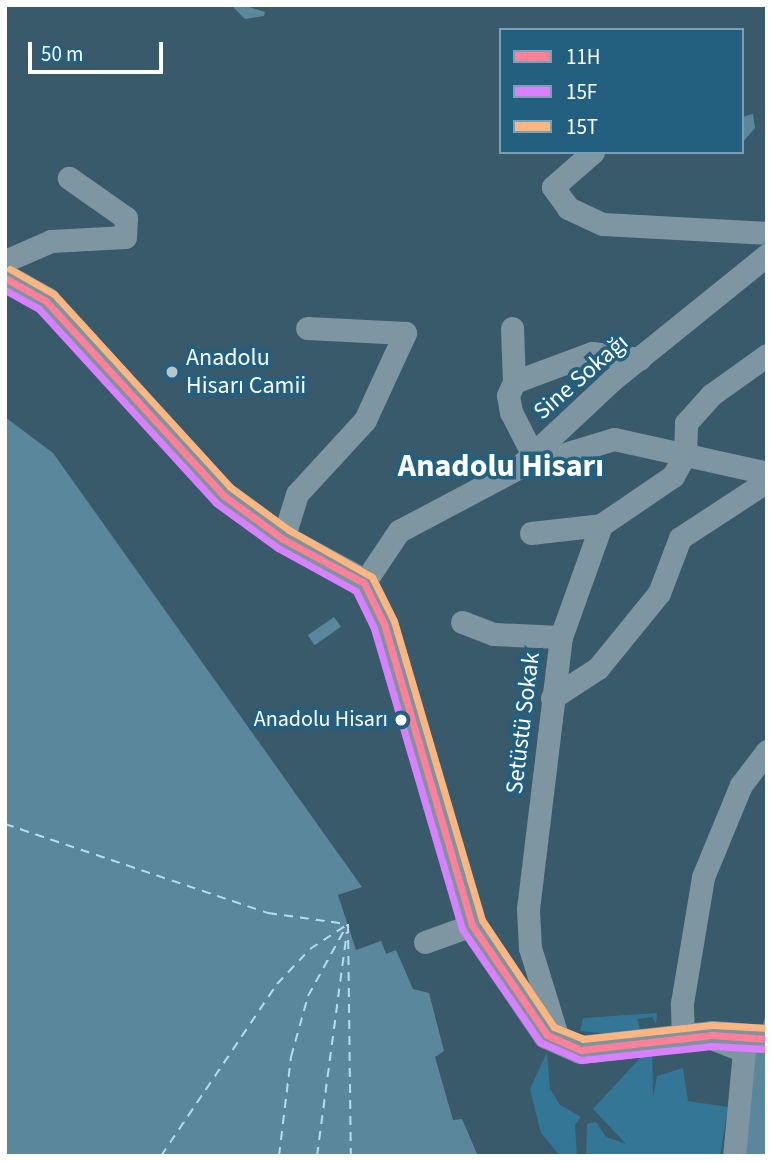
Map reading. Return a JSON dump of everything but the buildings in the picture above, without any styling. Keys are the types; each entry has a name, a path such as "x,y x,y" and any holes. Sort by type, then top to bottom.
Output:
{"main road":[{"path":"5,278 46,301 223,495 283,539 364,583 384,624 472,925 533,1020 559,1042 581,1050 712,1035 760,1038"}],"street":[{"path":"591,154 553,187 568,208 592,219 767,233"},
{"path":"5,261 51,241 125,237 126,218 69,178"},
{"name":"Sine Sokağı","path":"364,583 399,531 526,461 640,359 767,255"},
{"path":"283,539 297,494 365,420 405,333 307,328"},
{"path":"512,328 513,382 508,394 526,461 614,439 685,454 721,468 767,473"},
{"path":"513,382 592,353 640,359"},
{"path":"531,533 601,525 673,475 685,454 686,423 761,364"},
{"path":"721,468 725,507"},
{"path":"552,698 598,668 659,593 680,537 767,481"},
{"name":"Setüstü Sokak","path":"559,1042 530,948 528,909 561,637 601,525"},
{"path":"462,622 493,634 561,637"},
{"path":"683,1037 682,1003 703,877 741,785 767,751"},
{"path":"425,942 472,925"},
{"path":"712,1035 744,1051 734,1156"}],"shaded area":[{"path":"243,5 265,12 264,16 245,19 232,6"},
{"path":"753,114 755,128 744,141 744,116"},
{"path":"5,417 53,453 362,887 338,895 356,950 381,941 386,954 396,950 413,989 429,993 444,1051 435,1057 453,1120 462,1119 478,1156 5,1156"},
{"path":"334,617 341,627 315,645 308,635"},
{"path":"767,1012 767,1156 745,1156 750,1063"},
{"path":"657,1013 656,1024 652,1017 637,1019 642,1037 580,1031 583,1018"},
{"path":"652,1045 653,1097 657,1076 683,1068 688,1101 728,1107 720,1156 586,1156 587,1124 596,1122 606,1137 626,1144 593,1109"},
{"path":"547,1052 550,1089 560,1105 581,1117 575,1125 577,1156 560,1156 541,1133 530,1089"}],"ferry route":[{"path":"5,824 268,913 346,924"},
{"path":"161,1156 277,984 310,949 348,924 351,1156"},
{"path":"279,1156 291,1057 308,996 347,925"},
{"path":"317,1156 347,932"}],"transit line":[{"name":"15T","path":"10,269 54,294 230,487 289,530 372,577 394,621 482,920 554,1027 583,1039 712,1025 767,1028"},
{"name":"11H","path":"5,278 46,301 223,495 283,539 364,583 384,624 472,925 547,1035 581,1050 712,1035 767,1039"},
{"name":"15F","path":"5,290 39,309 216,503 278,548 356,591 374,628 462,929 540,1042 581,1060 712,1046 766,1049"}],"place":[{"name":"Anadolu Hisarı Camii","path":"172,372"},
{"name":"Anadolu Hisarı","path":"401,720"}],"district":[{"name":"Anadolu Hisarı","path":"501,466"}]}
